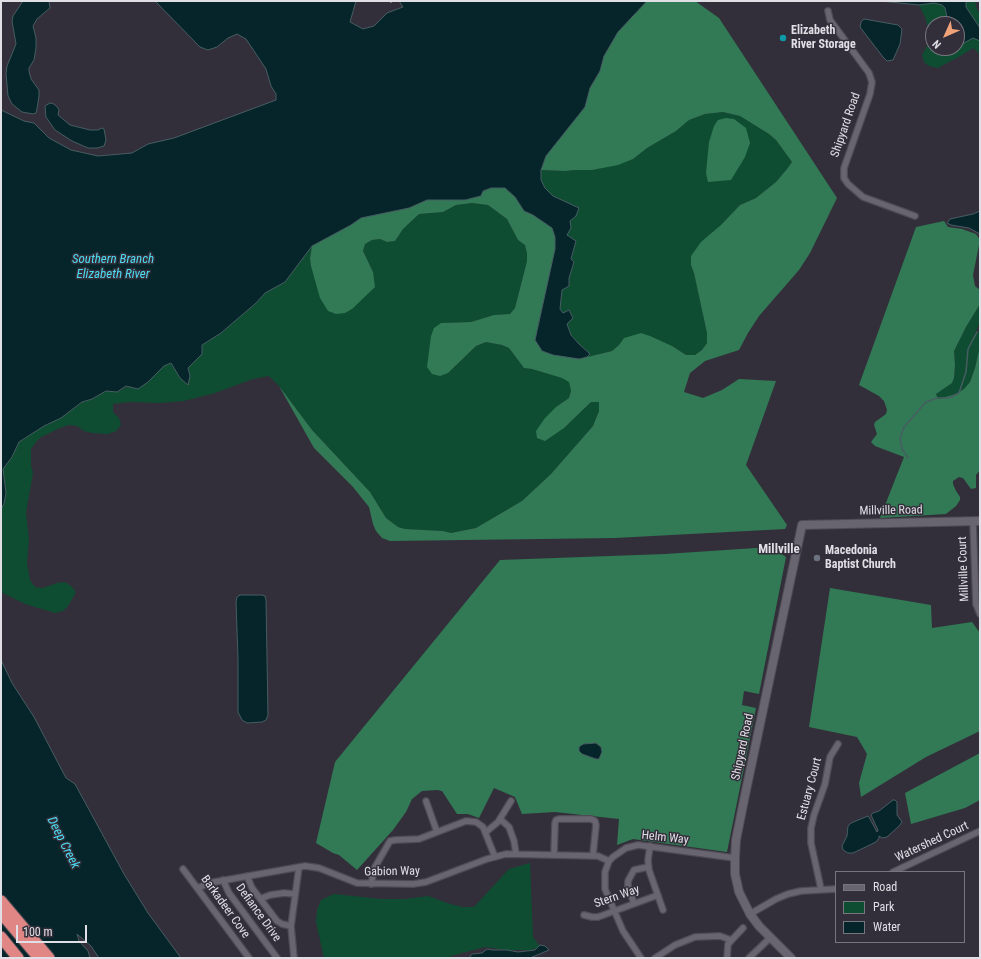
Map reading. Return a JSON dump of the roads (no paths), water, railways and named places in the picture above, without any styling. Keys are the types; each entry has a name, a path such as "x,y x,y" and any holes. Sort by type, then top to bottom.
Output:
{"highway":[{"path":"1,900 49,958"},
{"path":"1,913 39,958"},
{"path":"1,938 18,958"},
{"path":"1,947 10,958"}],"street":[{"name":"Shipyard Road","path":"828,11 830,20 869,73 872,82 870,94 844,168 844,178 848,184 863,197 915,216"},
{"name":"Millville Road","path":"802,525 976,521"},
{"name":"Millville Court","path":"976,521 976,604 980,614"},
{"name":"Shipyard Road","path":"791,958 770,938 750,914 742,899 737,884 735,858 736,840 744,800 802,525"},
{"name":"Estuary Court","path":"821,889 811,843 811,828 825,784 830,757 838,744"},
{"path":"426,801 437,832"},
{"path":"486,832 500,819 511,801"},
{"path":"500,819 509,827 516,854"},
{"path":"554,855 555,823 556,820 559,819 595,821 596,825 593,855"},
{"path":"371,884 374,867 390,841 414,840 469,821 478,823 483,827 495,857"},
{"name":"Watershed Court","path":"895,871 980,831"},
{"name":"Helm Way","path":"609,861 616,854 626,848 638,845 735,858"},
{"path":"650,846 648,867 663,910"},
{"name":"Gabion Way","path":"198,888 209,883 222,880 299,867 314,867 352,882 371,884 413,884 426,882 506,854 593,855 603,857 609,861"},
{"path":"609,861 605,872 604,885 606,894 628,939 641,958"},
{"path":"294,958 291,926 299,867"},
{"path":"634,904 628,887 628,880 634,870 648,867"},
{"name":"Barkadeer Cove","path":"183,869 249,958"},
{"path":"247,876 252,888 279,923 291,926"},
{"name":"Defiance Drive","path":"222,880 229,893 277,958"},
{"path":"750,914 788,894 801,891 835,889"},
{"path":"260,899 284,892 295,894"},
{"name":"Stern Way","path":"584,915 594,917 658,895"},
{"path":"727,958 727,947 731,940 743,928"},
{"path":"655,958 675,945 695,937 720,936 731,940"},
{"path":"749,958 770,938"}],"water":[{"path":"23,1 49,1 50,8 37,19 33,26 36,38 36,48 34,60 29,68 29,71 31,79 39,90 39,96 36,113 33,114 22,112 12,104 8,96 6,74 7,66 16,44 12,21 13,16"},
{"name":"Southern Branch Elizabeth River","path":"155,1 356,1 350,22 363,29 374,26 387,13 403,7 399,1 647,1 618,32 604,56 600,71 590,88 585,107 546,156 541,170 541,180 545,188 553,196 579,208 576,216 570,221 571,228 567,235 576,241 571,259 574,262 569,278 569,286 562,290 560,309 563,313 569,310 573,318 567,324 571,335 590,354 587,357 579,359 553,355 542,351 535,340 555,249 555,237 552,228 533,215 524,211 515,197 505,188 491,188 483,191 481,196 465,200 427,200 409,208 361,218 312,246 285,282 265,293 256,303 221,333 202,345 202,354 188,368 190,376 188,385 180,378 171,363 164,366 148,382 138,389 126,386 117,392 106,391 92,399 82,402 61,418 44,426 19,442 12,457 3,469 6,493 4,504 1,509 1,110 24,121 34,123 49,138 71,150 98,156 132,153 148,144 174,138 276,100 276,94 271,86 266,69 246,39 237,34 228,38 217,47 208,50 200,47"},
{"path":"880,1 967,1 966,7 980,28 980,41 973,38 965,42 965,16 947,16 945,8 942,5 934,3 919,5"},
{"path":"864,19 898,25 902,29 900,44 893,60 887,61 883,57 860,27 861,22"},
{"path":"50,103 54,104 58,108 58,115 70,125 90,130 104,129 106,140 104,146 88,148 72,141 55,130 46,117 45,106"},
{"path":"980,211 980,234 969,228 947,223 950,219"},
{"path":"240,595 262,595 265,596 266,600 268,715 266,720 262,722 247,723 242,720 238,712 236,602 237,597"},
{"name":"Deep Creek","path":"1,660 12,683 34,717 66,778 75,784 124,874 148,913 181,958 99,958 91,946 77,934 79,941 88,951 90,958 1,958"},
{"path":"596,743 601,747 602,752 599,759 582,754 579,751 579,747 583,744"},
{"path":"893,800 897,802 897,815 902,822 899,826 887,837 882,838 879,836 876,842 853,853 848,853 843,850 842,846 847,836 848,826 851,823 868,816 877,832 878,830 871,815 879,811"},
{"path":"540,945 545,946 549,950 530,958 469,958 472,954 482,953 487,949 518,952 535,950"}],"waterway":[{"path":"908,458 902,449 900,438 904,427 926,402 937,398 949,398 959,393 966,372 968,349 977,332"}],"place":[{"name":"Elizabeth River Storage","path":"783,38"},
{"name":"Macedonia Baptist Church","path":"817,558"}],"district":[{"name":"Millville","path":"779,550"}]}
